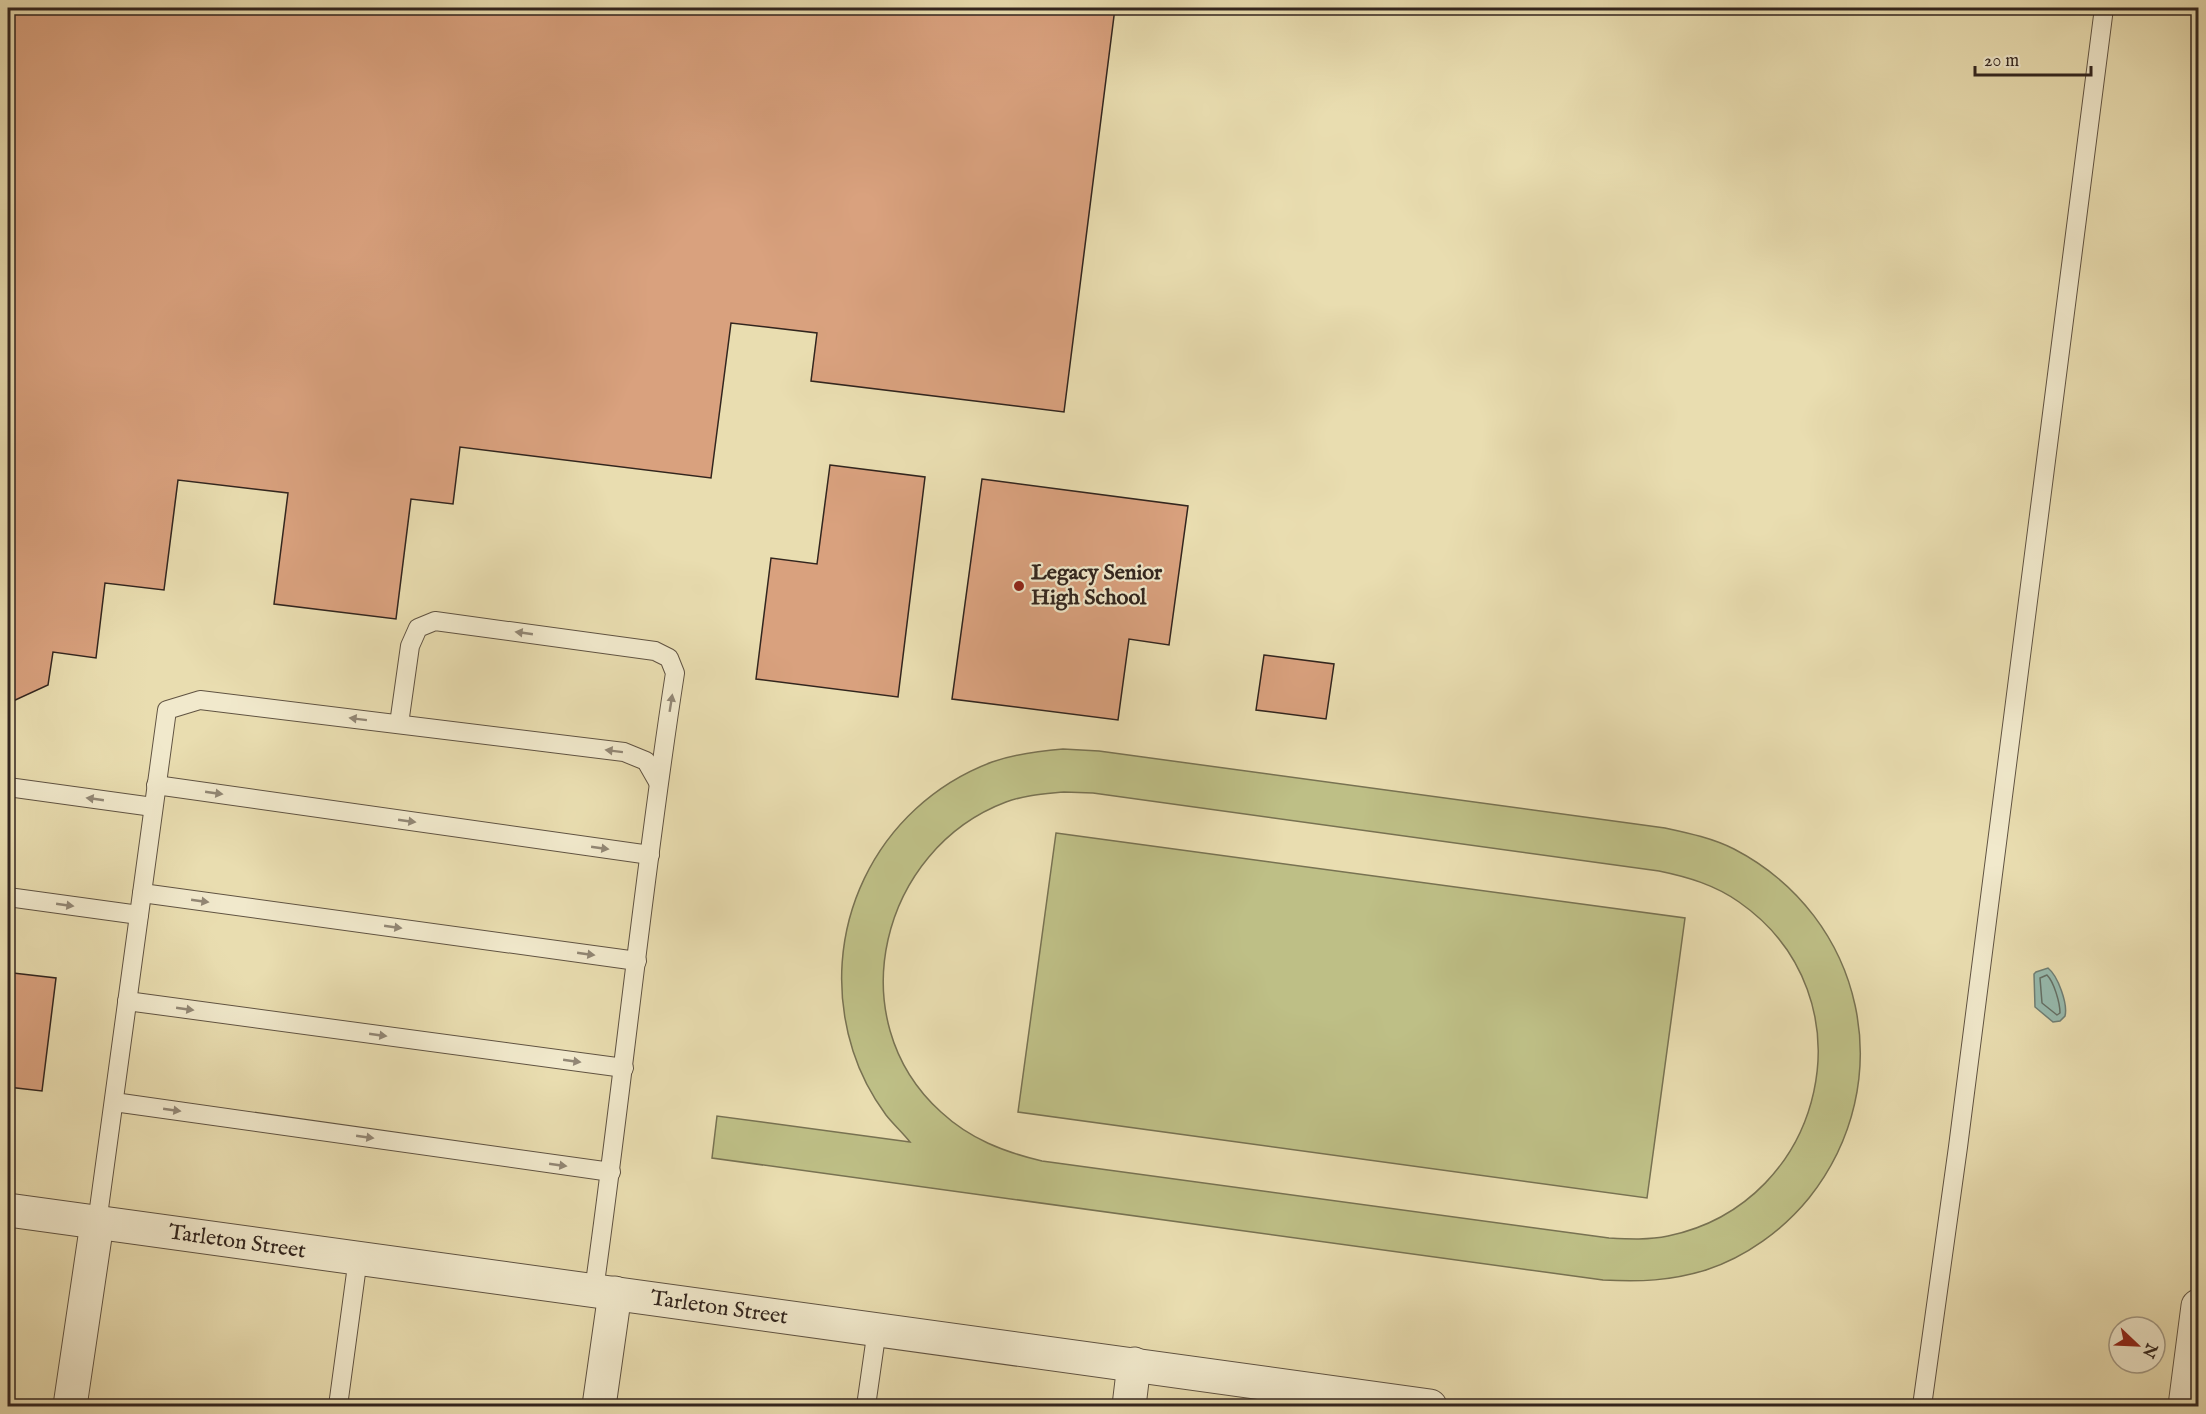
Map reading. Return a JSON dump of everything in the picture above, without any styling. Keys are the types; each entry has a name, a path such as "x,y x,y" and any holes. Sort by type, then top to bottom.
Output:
{"street":[{"name":"Tarleton Street","path":"8,1210 1134,1364 1412,1405"},
{"path":"70,1407 97,1223"},
{"path":"599,1407 605,1292"},
{"path":"2185,1407 2199,1306"},
{"path":"1129,1407 1134,1364"}],"lane":[{"path":"1922,1407 1958,1147 2104,8"},
{"path":"399,724 410,646 418,628 435,621 655,651 669,658 675,673 658,782 611,1172 605,1292"},
{"path":"97,1223 167,710 200,700 624,752 646,761 658,782"},
{"path":"156,785 650,855"},
{"path":"8,787 153,807"},
{"path":"142,893 637,961"},
{"path":"8,897 139,915"},
{"path":"127,1001 624,1068"},
{"path":"114,1102 611,1172"},
{"path":"338,1407 358,1258"},
{"path":"866,1407 877,1329"}],"green space":[{"path":"1063,749 1099,751 1665,828 1709,839 1734,849 1779,879 1814,916 1840,959 1855,1006 1860,1055 1855,1104 1838,1152 1799,1210 1776,1231 1749,1250 1721,1264 1693,1274 1667,1279 1630,1281 1603,1280 712,1158 717,1116 910,1142 886,1115 863,1076 853,1051 843,1006 842,962 849,919 864,878 887,841 916,809 951,782 992,762 1018,755","holes":["1064,792 1093,793 1659,871 1711,886 1739,902 1781,942 1807,989 1818,1040 1814,1092 1796,1141 1765,1183 1722,1216 1668,1236 1639,1239 1609,1238 1042,1161 988,1143 964,1130 941,1112 909,1074 890,1031 883,985 888,940 903,896 929,857 963,825 1006,802 1020,798"]},
{"path":"1056,833 1685,918 1647,1198 1018,1112"}],"water":[{"path":"2048,968 2059,984 2064,998 2066,1011 2060,1021 2053,1022 2035,1007 2034,974"}],"building":[{"path":"8,8 1115,8 1064,412 811,381 817,333 731,323 711,478 460,447 453,504 411,499 396,619 274,604 288,493 178,480 164,590 105,583 96,658 53,652 48,685 13,701 12,710 8,710"},
{"path":"830,465 925,477 898,697 756,679 771,558 817,564"},
{"path":"982,479 1188,506 1169,645 1129,639 1118,720 952,699"},
{"path":"1264,655 1334,664 1326,719 1256,710"},
{"path":"13,973 56,978 42,1091 8,1087 8,1017"}],"place":[{"name":"Legacy Senior High School","path":"1019,586"}]}
